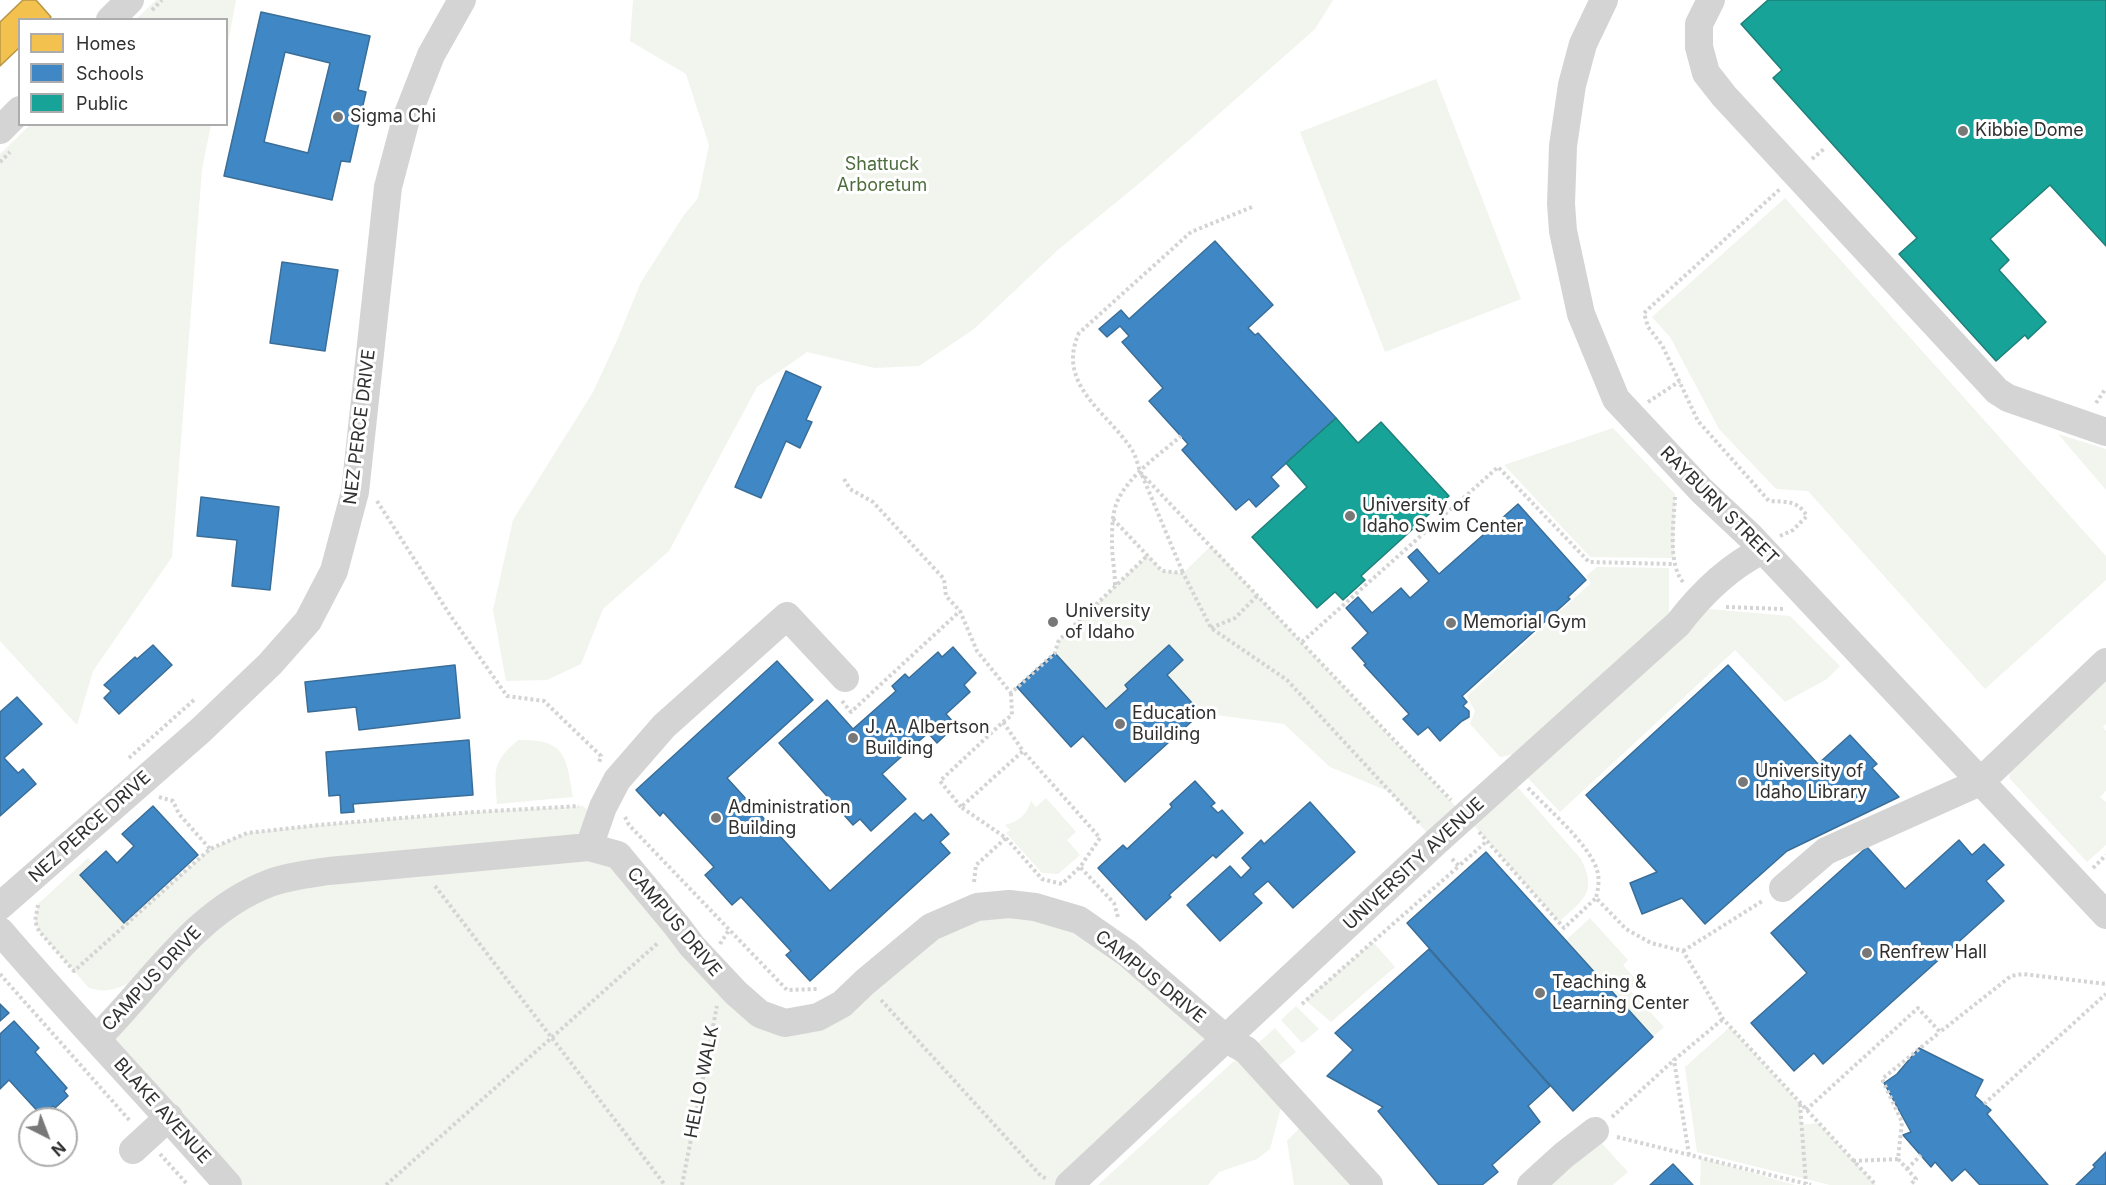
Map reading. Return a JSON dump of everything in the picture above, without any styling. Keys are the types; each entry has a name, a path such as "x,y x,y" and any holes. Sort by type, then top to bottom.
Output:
{"street":[{"path":"112,18 130,0"},
{"name":"NEZ PERCE DRIVE","path":"0,906 201,730 270,664 308,621 334,571 355,492 388,187 405,118 432,55 462,0"},
{"name":"RAYBURN STREET","path":"1604,0 1583,44 1572,85 1563,146 1561,204 1563,231 1581,314 1616,399 1702,491 1763,550 2106,915"},
{"path":"1711,0 1699,24 1699,47 1706,73 1724,96 1997,391 2008,398 2106,432"},
{"path":"0,130 18,112"},
{"name":"UNIVERSITY AVENUE","path":"1059,1183 1227,1039 1436,842 1459,809 1513,772 1678,624 1698,597 1743,559 1763,550"},
{"path":"590,847 603,807 617,780 664,726 787,616 841,687"},
{"path":"1783,888 1826,851 1980,782 2106,662"},
{"name":"CAMPUS DRIVE","path":"97,1038 121,1015 194,931 247,893 271,883 299,875 590,847 618,855 692,946 723,979 760,1014 785,1023 818,1017 842,1004 931,927 977,908 1009,904 1035,907 1079,920 1128,954 1227,1039 1246,1050 1369,1185"},
{"name":"BLAKE AVENUE","path":"0,931 228,1185"},
{"path":"139,1144 169,1117"},
{"path":"1531,1185 1595,1131"}],"path":[{"path":"1763,550 1774,538 1793,530 1807,516 1801,506 1790,502 1769,501 1698,422 1662,345 1648,327 1644,313 1825,148"},
{"path":"1252,207 1191,232 1078,333 1073,346 1074,371 1083,391 1133,450 1140,472 1183,573 1211,628 1287,681 1436,842"},
{"path":"2094,405 2106,388"},
{"path":"1115,586 1112,545 1113,519 1117,503 1126,487 1140,472 1181,436"},
{"path":"1302,642 1498,467 1589,562 1674,564"},
{"path":"1140,472 1459,809 1564,928 1596,898 1599,882 1597,869 1582,844 1513,772"},
{"path":"844,479 850,489 873,501 944,579 946,596 960,611 977,651 1011,693 1012,714 1003,722 940,781 962,807 1005,838 1042,879 1062,884 1080,867 1100,838 1023,751 1003,722"},
{"path":"355,492 375,498 450,615 507,696 544,701 601,756 598,766"},
{"path":"1113,519 1162,571 1183,573"},
{"path":"1011,693 1055,653 1058,642 1064,635 1148,555"},
{"path":"1211,628 1235,618 1257,596"},
{"path":"841,687 851,712 960,611"},
{"path":"123,763 204,691"},
{"path":"962,807 1023,751"},
{"path":"154,798 173,801 179,814 210,849"},
{"path":"45,898 38,904 35,921 39,932 74,972 210,849 247,833 486,811 603,807"},
{"path":"969,890 976,881 976,865 1005,838"},
{"path":"2092,868 2106,855"},
{"path":"419,863 665,1185"},
{"path":"1294,1011 1459,866"},
{"path":"1080,867 1114,903 1120,924"},
{"path":"1683,951 1783,888"},
{"path":"1596,898 1626,929 1651,943 1683,951 1723,1019 1876,1185"},
{"path":"386,1185 677,926"},
{"path":"0,974 139,1144 188,1185"},
{"path":"1910,1185 1916,1179 1898,1159 1902,1122 1882,1079 2011,976 2023,974 2106,984"},
{"name":"HELLO WALK","path":"682,1185 723,979"},
{"path":"865,982 1041,1176 1059,1183"},
{"path":"1984,1104 2106,994"},
{"path":"1806,1110 1918,1008 1940,1032"},
{"path":"1595,1131 1723,1019"},
{"path":"1674,1060 1689,1155"},
{"path":"1800,1104 1806,1184"},
{"path":"1595,1131 1811,1185"},
{"path":"1907,1169 1921,1155"},
{"path":"1853,1161 1898,1159"}],"green space":[{"path":"156,0 236,0 228,43 228,18 137,18"},
{"name":"Shattuck Arboretum","path":"633,0 1333,0 1315,29 1211,121 1059,249 974,329 919,366 875,368 807,352 757,387 669,551 603,609 581,664 547,680 506,681 493,610 513,520 593,392 641,282 684,215 698,198 709,145 686,74 630,41"},
{"path":"1436,79 1521,299 1385,352 1300,132"},
{"path":"29,126 211,126 202,169 172,557 93,671 77,725 0,641 0,154"},
{"path":"1785,198 2106,556 2106,580 1985,689 1808,491 1776,489 1719,429 1670,337 1652,317"},
{"path":"1613,428 1675,494 1674,558 1590,557 1504,465"},
{"path":"2058,434 2106,449 2106,490"},
{"path":"1211,546 1459,810 1430,836 1390,792 1330,767 1284,724 1201,713 1167,675 1169,645 1125,685 1128,689 1106,709 1055,653 1058,642 1064,635 1148,555 1162,571 1183,573"},
{"path":"1597,567 1669,568 1669,617 1520,753 1500,757 1470,724 1475,711 1467,696 1591,583 1586,576"},
{"path":"1709,609 1790,616 1840,666 1827,679 1785,702 1735,650 1560,812 1525,775"},
{"path":"2106,673 2106,724 2103,727 2106,731 2106,791 2100,797 2106,802 2106,845 2087,862 2010,779 2009,769"},
{"path":"518,740 546,743 561,753 568,771 573,797 497,804 497,768 503,755"},
{"path":"1514,783 1581,859 1586,870 1588,888 1585,895 1575,908 1559,922 1470,821"},
{"path":"1046,798 1076,832 1067,840 1080,855 1058,874 1042,873 1006,833 1010,830 1005,825 1021,817 1027,811 1031,801 1036,807"},
{"path":"583,806 590,812 576,838 309,862 125,985 111,990 89,988 39,931 35,921 38,904 88,858 93,864 80,876 124,923 210,849 247,833 475,812"},
{"path":"589,847 760,1013 818,1017 931,927 1035,907 1226,1039 1069,1185 228,1185 97,1038 247,893"},
{"path":"1590,918 1628,960 1623,965 1638,982 1630,990 1664,1027 1653,1037 1565,941"},
{"path":"1373,942 1395,967 1331,1022 1305,1000"},
{"path":"1296,1006 1319,1029 1302,1043 1281,1020"},
{"path":"1730,1027 1800,1104 1801,1125 1818,1123 1876,1185 1830,1185 1697,1152 1685,1067"},
{"path":"1275,1028 1296,1052 1277,1067 1257,1044"},
{"path":"1246,1050 1282,1104 1270,1149 1257,1159 1219,1172 1208,1185 1098,1185"},
{"path":"1308,1119 1369,1185 1294,1185 1287,1141"},
{"path":"1597,1138 1628,1172 1613,1185 1547,1185"},
{"path":"1701,1158 1795,1185 1700,1185"}],"building: Homes":[{"path":"23,0 36,0 51,17 18,18 18,49 0,66 0,22"}],"building: Schools":[{"name":"Sigma Chi","path":"261,12 370,36 358,90 366,92 350,162 341,161 332,200 224,176","holes":["285,52 330,63 308,153 264,142"]},
{"path":"1215,241 1273,305 1248,328 1255,335 1258,333 1336,418 1271,477 1279,486 1256,507 1249,499 1236,510 1182,450 1188,444 1149,401 1163,388 1122,342 1129,336 1120,326 1107,337 1099,329 1121,310 1129,319"},
{"path":"282,262 338,270 325,351 270,343"},
{"path":"786,371 821,387 806,420 812,422 800,448 786,441 761,498 735,487"},
{"path":"201,497 279,507 270,590 232,586 237,540 197,536"},
{"name":"Memorial Gym","path":"1518,504 1586,580 1568,597 1570,599 1462,696 1467,702 1463,706 1469,711 1469,717 1440,741 1428,727 1418,735 1403,719 1409,714 1364,665 1366,664 1352,648 1368,633 1346,608 1358,597 1372,613 1401,588 1410,598 1429,581 1408,557 1417,549 1439,574"},
{"path":"153,645 172,665 119,714 104,698 111,691 104,685 135,657 137,659"},
{"name":"Education Building","path":"1169,645 1183,660 1167,675 1201,713 1125,782 1083,736 1071,747 1017,687 1055,653 1106,709 1128,689 1125,685"},
{"name":"J. A. Albertson Building","path":"953,647 976,673 964,685 970,692 946,714 956,725 937,743 928,733 882,774 906,799 871,831 860,819 853,825 779,743 827,700 853,729 896,691 892,686 905,674 909,678 938,652 942,657"},
{"name":"Administration Building","path":"777,661 813,700 727,778 830,891 915,813 923,821 931,814 949,834 940,842 950,853 810,981 786,955 791,951 741,897 732,905 705,875 714,867 663,812 660,816 636,790"},
{"path":"455,665 460,718 359,730 356,707 308,712 305,682"},
{"name":"University of Idaho Library","path":"1728,665 1818,764 1850,735 1877,764 1872,768 1899,797 1787,851 1705,924 1682,898 1642,914 1630,883 1657,872 1586,795"},
{"path":"17,697 42,724 4,758 18,773 23,769 36,784 0,816 0,712"},
{"path":"469,740 473,795 353,804 354,812 341,813 340,795 329,796 326,752"},
{"path":"1195,781 1215,803 1211,806 1218,813 1222,810 1243,833 1216,858 1213,855 1169,895 1171,897 1146,920 1098,868 1123,845 1127,849 1172,807 1170,804"},
{"path":"1310,802 1355,852 1293,908 1268,881 1253,894 1262,903 1220,941 1187,905 1230,866 1241,878 1251,868 1242,858 1261,840 1264,844"},
{"path":"153,806 198,855 124,923 80,875 106,851 117,863 134,846 122,834"},
{"name":"Renfrew Hall","path":"1959,840 1972,855 1984,844 2004,865 1986,881 2004,901 1823,1064 1814,1053 1794,1071 1751,1023 1807,973 1771,933 1867,847 1905,889"},
{"name":"Teaching & Learning Center","path":"1486,852 1653,1037 1573,1111 1407,923"},
{"path":"1429,949 1550,1086 1528,1106 1540,1122 1492,1165 1498,1172 1482,1185 1439,1185 1378,1111 1383,1107 1327,1076 1353,1050 1335,1033"},
{"path":"0,1004 9,1013 0,1021"},
{"path":"14,1021 39,1048 35,1052 67,1088 64,1091 68,1096 56,1107 34,1107 9,1080 0,1089 0,1034"},
{"path":"1919,1048 1983,1080 1975,1096 1991,1110 1987,1114 2048,1185 1980,1185 1965,1169 1952,1181 1935,1162 1931,1167 1903,1135 1911,1132 1884,1083 1897,1074"},
{"path":"2106,1152 2106,1185 2076,1185 2095,1167 2093,1165"},
{"path":"1673,1164 1693,1185 1650,1185"}],"building: Public":[{"name":"Kibbie Dome","path":"1768,0 2106,0 2106,246 2050,185 1990,239 2009,260 1999,270 2046,322 2028,339 2025,335 1996,361 1899,254 1917,238 1773,78 1782,70 1741,24"},
{"name":"University of Idaho Swim Center","path":"1336,418 1358,443 1381,422 1449,496 1361,576 1365,580 1343,600 1335,592 1317,608 1252,537 1307,487 1286,463"}],"place":[{"name":"Sigma Chi","path":"338,117"},
{"name":"Kibbie Dome","path":"1963,131"},
{"name":"University of Idaho Swim Center","path":"1350,516"},
{"name":"University of Idaho","path":"1053,622"},
{"name":"Memorial Gym","path":"1451,623"},
{"name":"Education Building","path":"1120,724"},
{"name":"J. A. Albertson Building","path":"853,738"},
{"name":"University of Idaho Library","path":"1743,782"},
{"name":"Administration Building","path":"716,818"},
{"name":"Renfrew Hall","path":"1867,953"},
{"name":"Teaching & Learning Center","path":"1540,993"}]}
